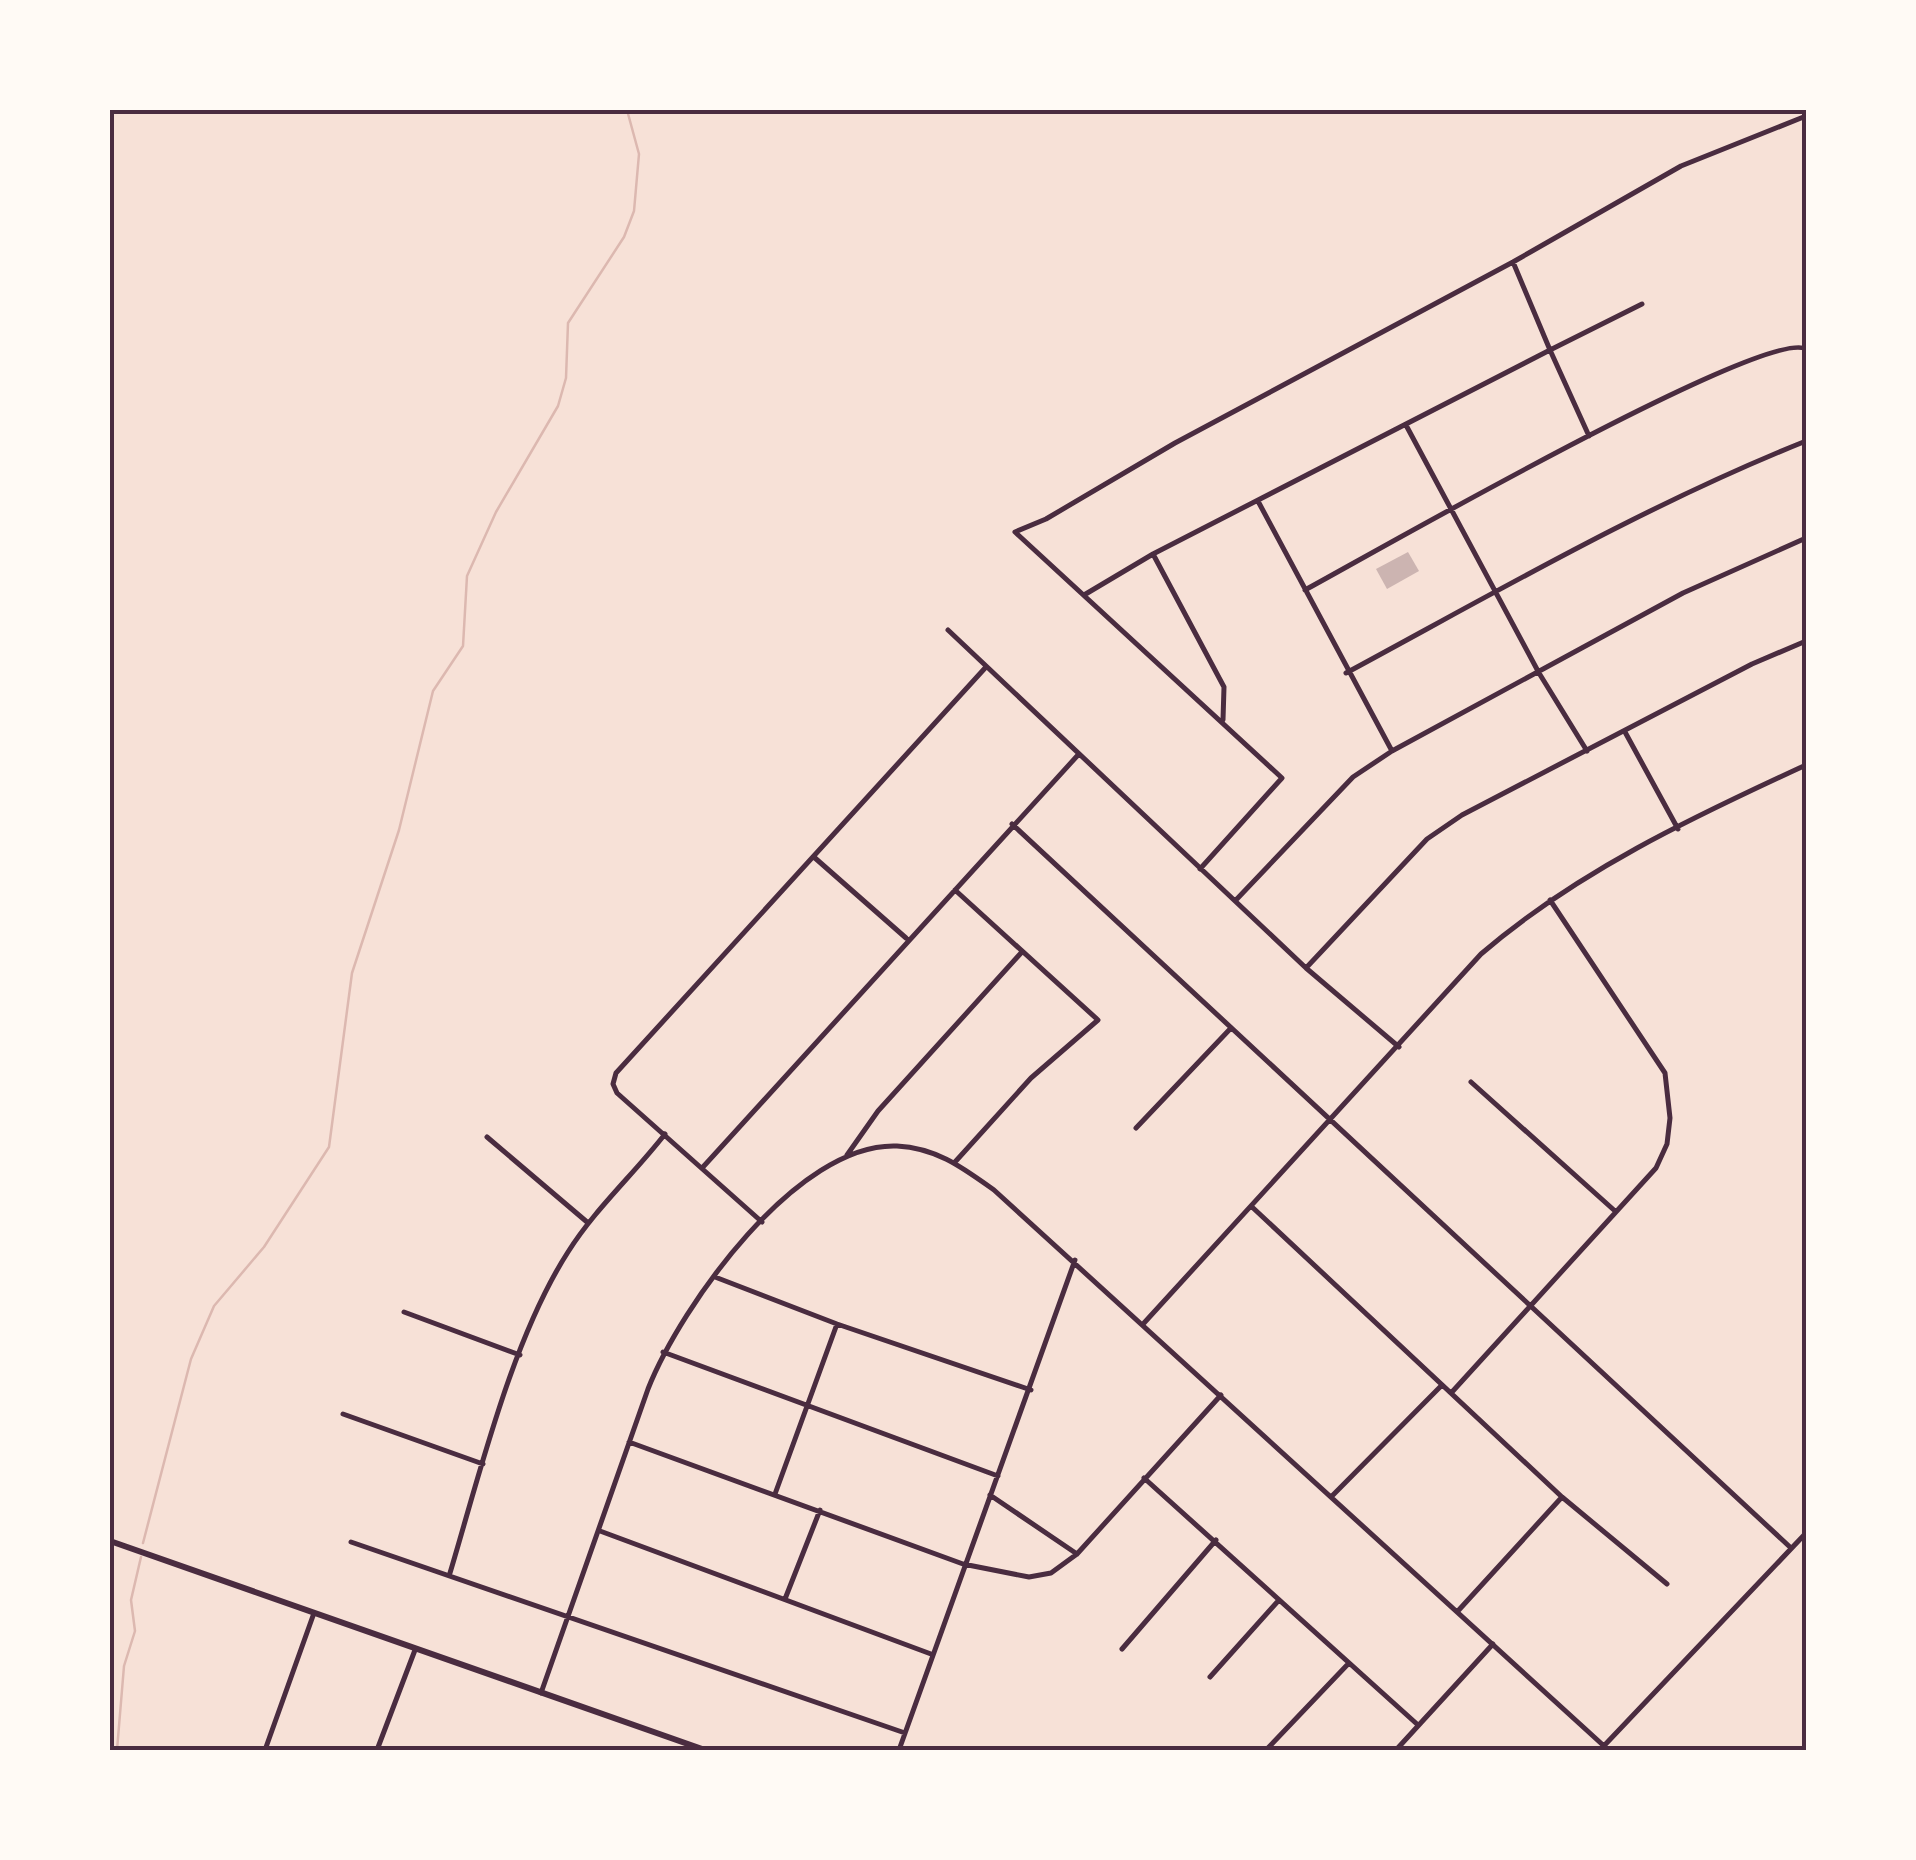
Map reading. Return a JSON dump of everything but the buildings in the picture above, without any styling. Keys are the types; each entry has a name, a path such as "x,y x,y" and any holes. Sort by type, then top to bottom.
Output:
{"street":[{"path":"1200,869 1282,778 1015,532 1513,262 1680,166 1806,116"},
{"path":"1513,262 1589,436"},
{"path":"1084,595 1153,554 1642,304"},
{"path":"1305,590 1696,382 1788,346 1806,349"},
{"path":"1407,426 1539,673 1587,751"},
{"path":"1346,673 1712,478 1806,441"},
{"path":"1259,503 1346,673 1392,751"},
{"path":"1235,902 1353,776 1392,751 1682,593 1806,538"},
{"path":"1153,554 1224,688 1223,720"},
{"path":"948,630 1306,968 1398,1047"},
{"path":"1306,968 1427,839 1462,815 1752,664 1806,641"},
{"path":"762,1222 617,1093 612,1084 616,1073 986,667"},
{"path":"1626,732 1678,829"},
{"path":"702,1168 907,938 1078,755"},
{"path":"1144,1323 1482,954 1550,900 1678,829 1806,765"},
{"path":"1012,824 1792,1548"},
{"path":"814,858 907,938"},
{"path":"954,890 1098,1020 1031,1078 954,1162"},
{"path":"1452,1392 1656,1168 1667,1144 1668,1091 1664,1073 1550,900"},
{"path":"847,1156 878,1111 1021,953"},
{"path":"1136,1128 1232,1028"},
{"path":"1471,1082 1614,1211"},
{"path":"450,1573 520,1355 556,1272 588,1223 665,1134"},
{"path":"487,1137 588,1223"},
{"path":"541,1693 628,1442 664,1352 714,1277 800,1186 847,1156 895,1146 935,1152 954,1162 1075,1260 1602,1748 1806,1533"},
{"path":"1251,1206 1375,1327 1452,1392 1562,1497 1667,1584"},
{"path":"899,1750 1075,1260"},
{"path":"714,1277 1031,1390"},
{"path":"404,1312 520,1355"},
{"path":"774,1494 837,1324"},
{"path":"664,1352 998,1476"},
{"path":"1332,1496 1442,1384"},
{"path":"628,1442 963,1564 1029,1577 1051,1572 1077,1554 1222,1394"},
{"path":"343,1414 483,1464"},
{"path":"1144,1478 1418,1725"},
{"path":"990,1495 1077,1554"},
{"path":"1457,1612 1562,1497"},
{"path":"786,1599 820,1510"},
{"path":"600,1531 931,1654"},
{"path":"1122,1649 1216,1540"},
{"path":"110,1541 705,1750"},
{"path":"351,1542 905,1732"},
{"path":"1210,1677 1279,1600"},
{"path":"264,1750 314,1612"},
{"path":"1396,1750 1493,1644"},
{"path":"377,1750 415,1650"},
{"path":"1268,1748 1349,1664"}],"waterway":[{"path":"143,1543 191,1359 214,1306 264,1247 329,1147 352,973 399,830 433,691 463,646 467,576 496,512 558,406 566,378 568,323 624,237 634,211 639,154 627,110"},
{"path":"117,1750 124,1666 135,1631 131,1600 141,1557"}]}
